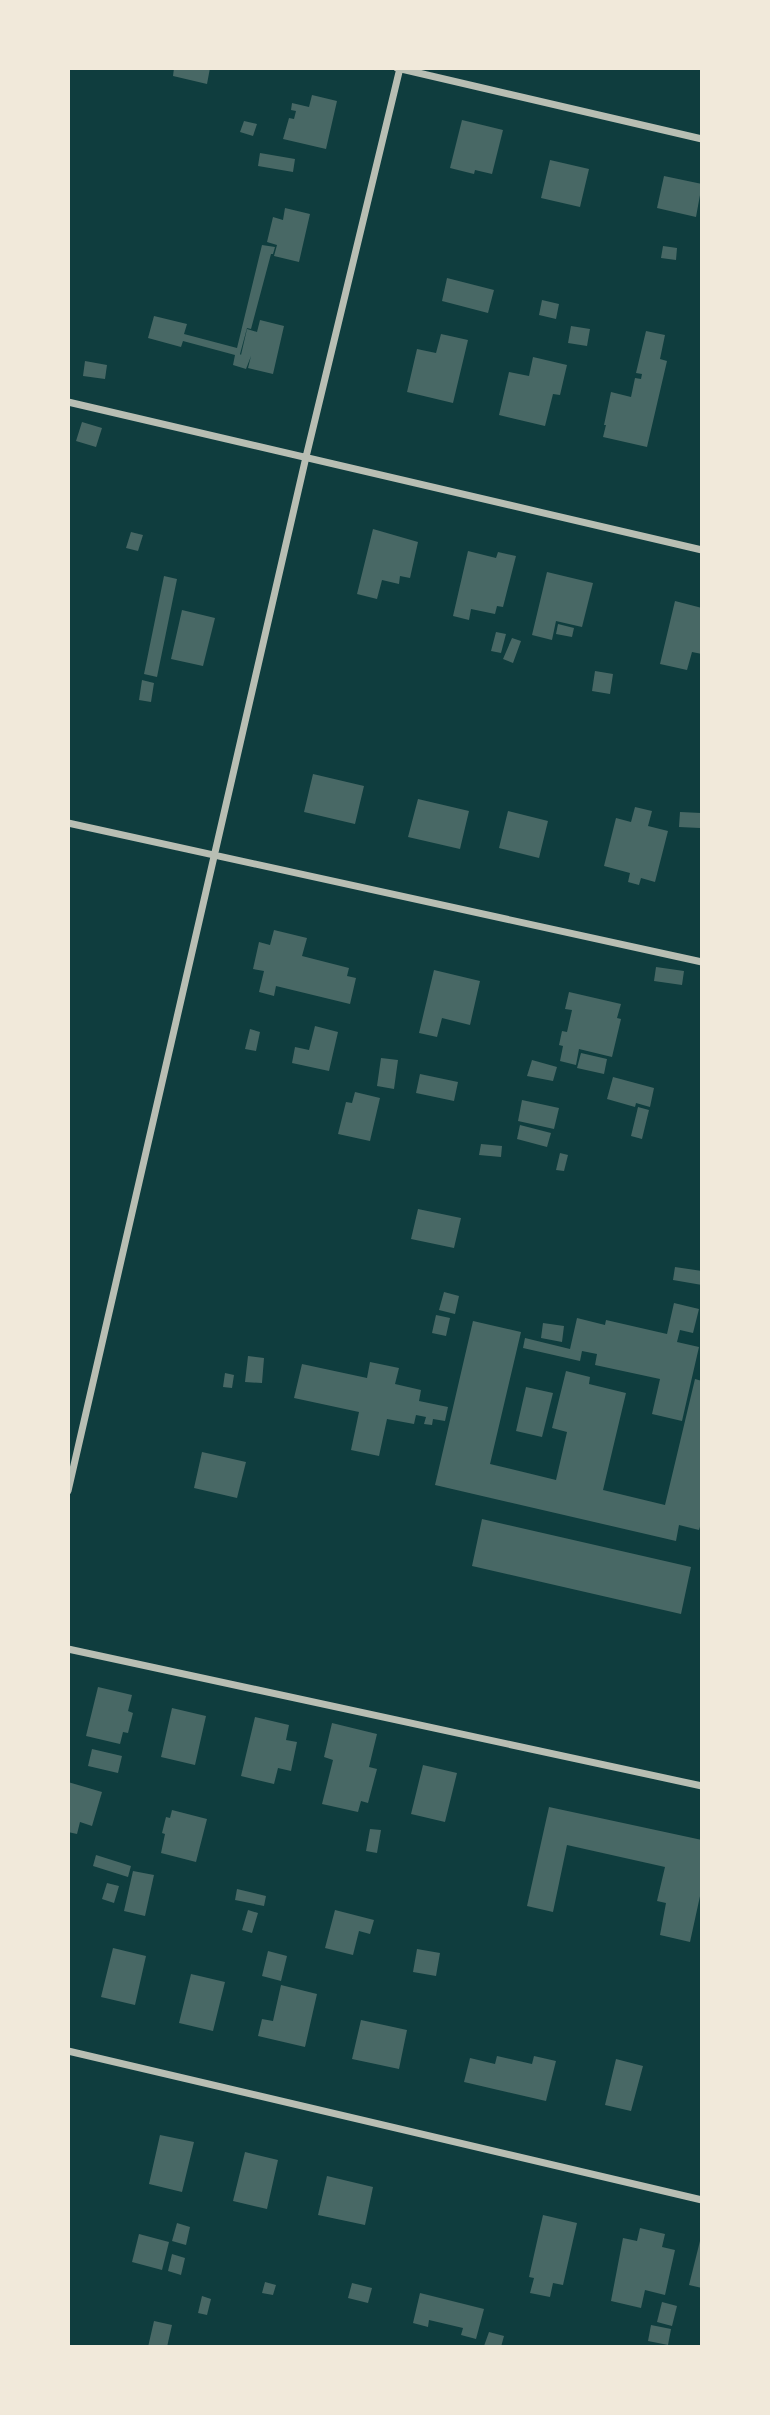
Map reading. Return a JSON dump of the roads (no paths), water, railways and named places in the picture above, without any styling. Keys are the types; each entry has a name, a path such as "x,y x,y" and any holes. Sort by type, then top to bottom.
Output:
{"street":[{"path":"68,1491 306,457 399,68 702,139"},
{"path":"68,402 702,550"},
{"path":"68,823 702,962"},
{"path":"68,1649 702,1786"},
{"path":"68,2051 702,2200"}]}
